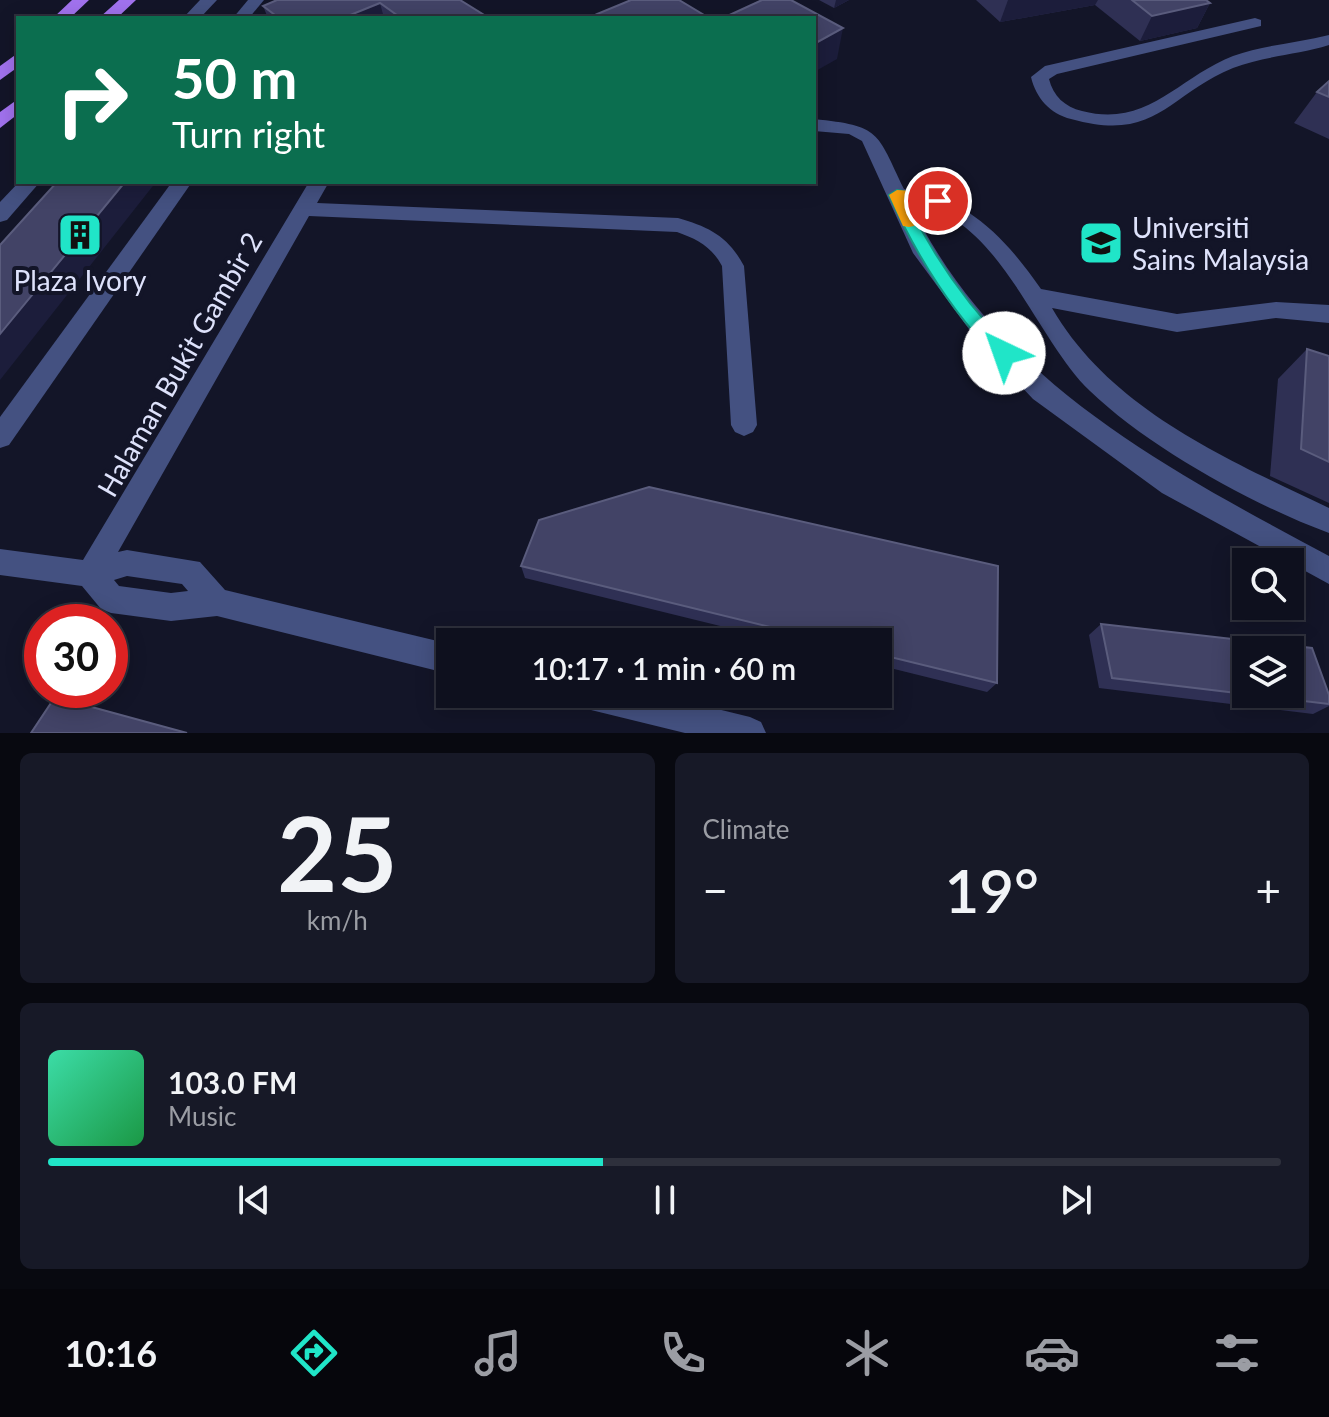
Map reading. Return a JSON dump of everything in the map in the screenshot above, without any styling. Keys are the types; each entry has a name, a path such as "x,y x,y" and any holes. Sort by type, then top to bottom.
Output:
{"main road":[{"path":"63,16 81,0"},
{"path":"109,16 128,0"},
{"path":"0,75 16,60"},
{"path":"0,122 16,106"}],"street":[{"path":"193,16 209,0"},
{"path":"243,16 256,0"},
{"path":"1255,23 1051,70 1040,77 1042,90 1049,101 1068,113 1107,121 1131,120 1155,113 1219,68 1244,58 1329,40"},
{"path":"821,126 853,129 870,138 930,261 985,334 1042,392 1171,485 1329,571"},
{"path":"0,215 28,184"},
{"path":"0,437 181,184"},
{"name":"Halaman Bukit Gambir 2","path":"90,574 318,184"},
{"path":"897,195 918,196 958,211 987,235 1034,296 1071,356 1114,398 1184,446 1329,521"},
{"path":"304,209 678,225 707,233 725,246 733,266 744,425"},
{"path":"1034,296 1177,323 1276,310 1329,314"},
{"path":"0,562 90,574 111,599 171,607 217,602 436,656"},
{"path":"648,708 750,733"}],"building":[{"path":"277,0 460,0 486,16 398,16 380,3 348,16 276,16 263,6"},
{"path":"631,0 679,0 706,16 600,16 597,14"},
{"path":"762,0 791,0 843,28 816,43 816,16 727,16"},
{"path":"1132,0 1206,0 1210,3 1152,16"},
{"path":"1329,81 1329,97 1317,92"},
{"path":"55,184 123,184 0,334 0,245"},
{"path":"1307,349 1329,356 1329,462 1301,449"},
{"path":"649,487 998,566 997,683 892,657 892,628 774,628 521,566 539,520"},
{"path":"1101,624 1232,639 1232,692 1112,678"},
{"path":"1304,647 1312,648 1329,695 1329,704 1304,701"},
{"path":"48,708 95,708 187,733 31,733"}],"slow traffic":[{"path":"909,222 897,195 914,196"}],"place":[{"name":"Plaza Ivory","path":"80,235"},
{"name":"Universiti Sains Malaysia","path":"1101,243"}],"route":[{"path":"938,201 897,195 921,248 985,334 1004,353"}]}
